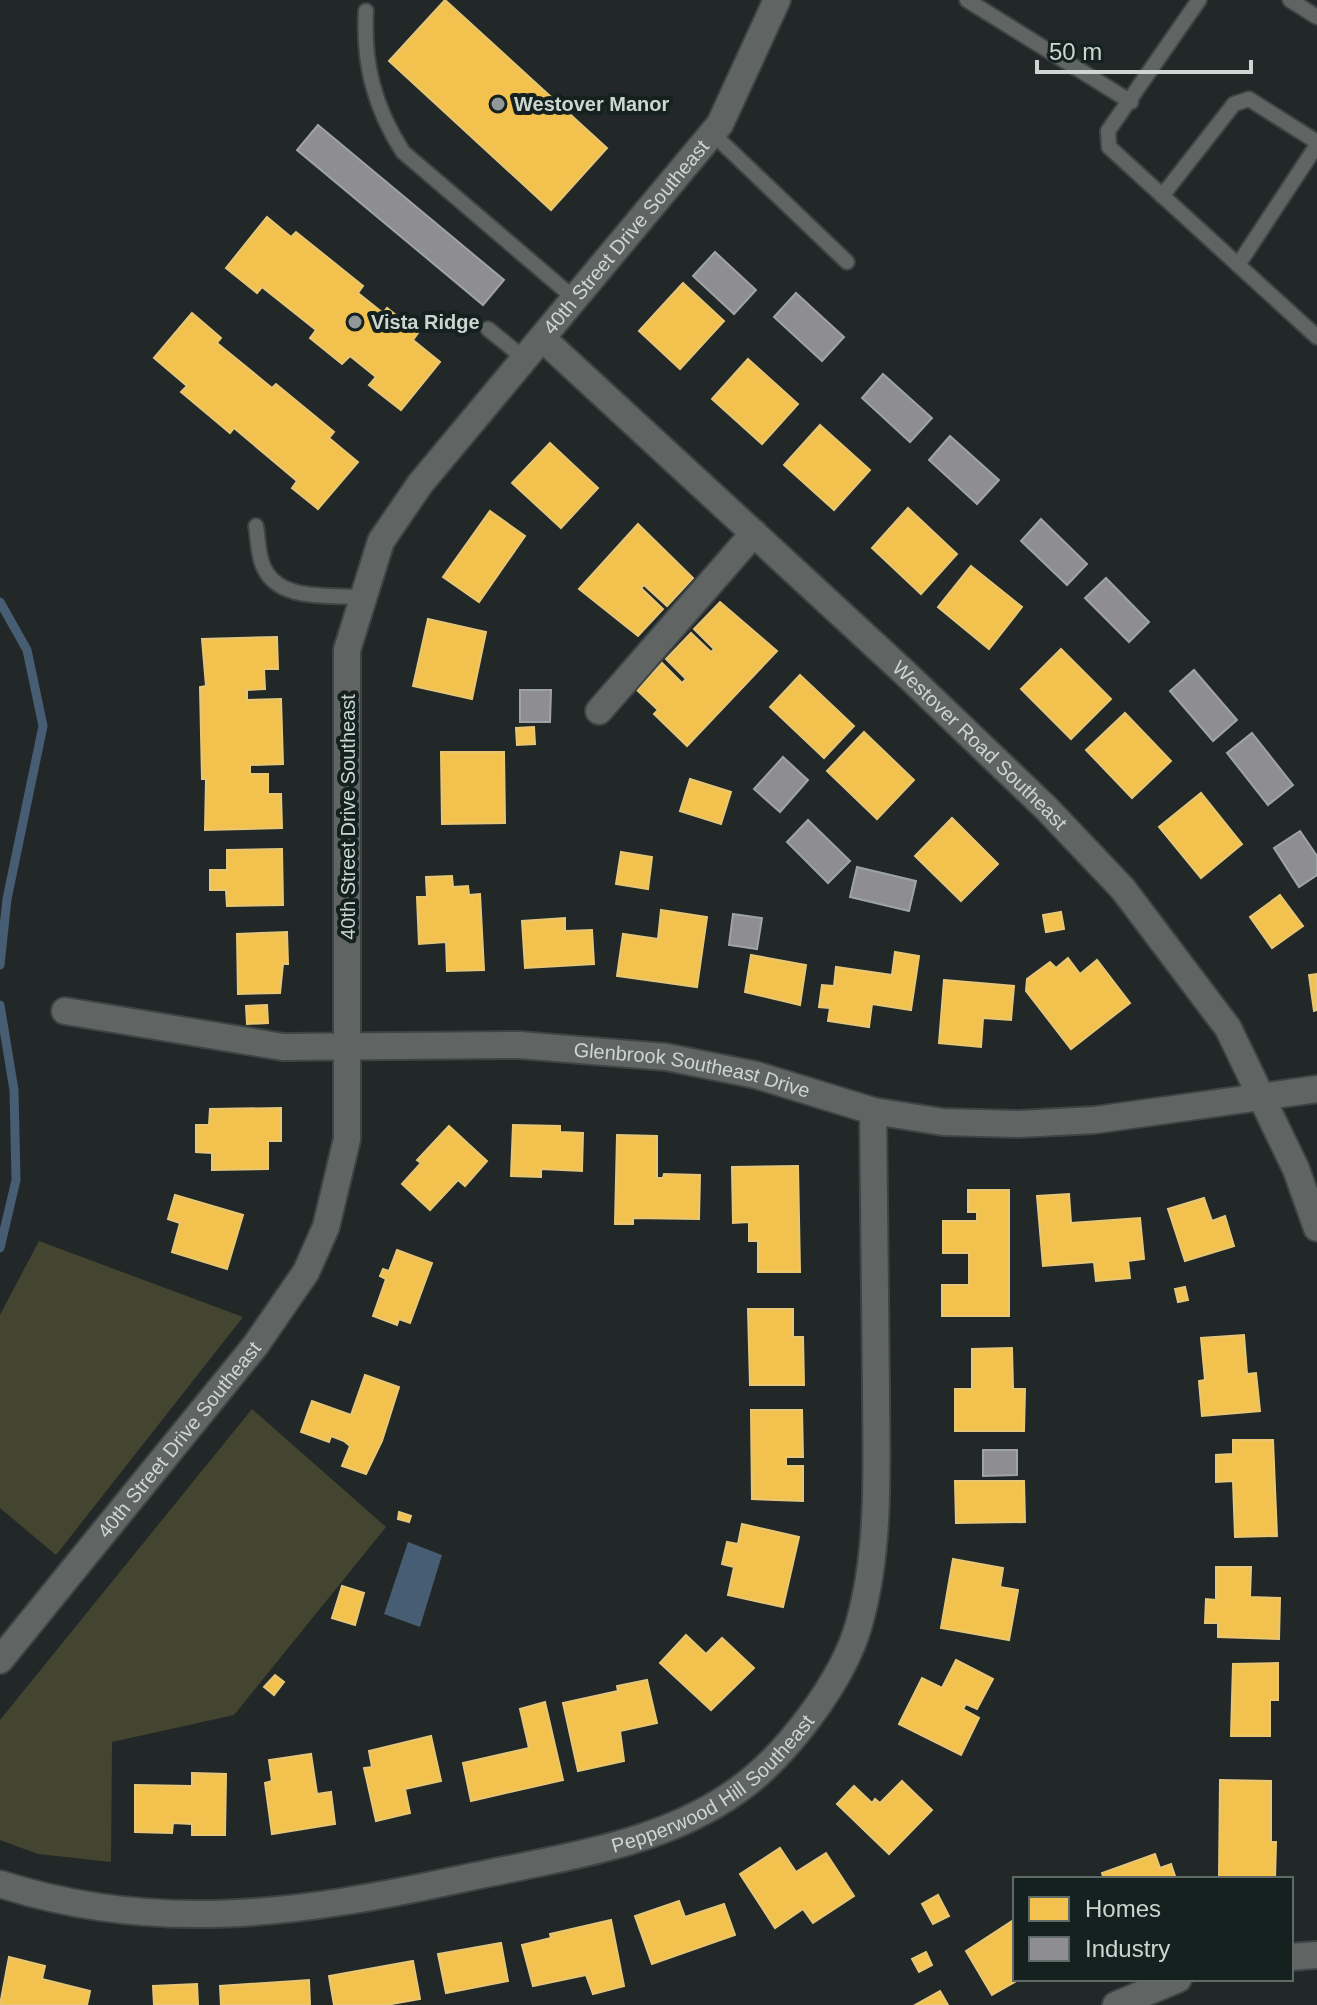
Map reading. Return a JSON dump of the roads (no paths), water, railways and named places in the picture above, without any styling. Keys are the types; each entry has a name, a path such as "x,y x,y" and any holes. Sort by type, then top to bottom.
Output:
{"street":[{"name":"40th Street Drive Southeast","path":"0,1660 255,1346 306,1272 326,1227 347,1139 347,650 361,597 381,541 420,484 720,124 777,0"},
{"name":"Westover Road Southeast","path":"542,338 1003,767 1123,889 1228,1028 1296,1169 1317,1228"},
{"path":"599,711 754,533"},
{"name":"Glenbrook Southeast Drive","path":"65,1011 283,1047 349,1049 519,1045 666,1057 756,1075 873,1111 943,1122 1019,1124 1095,1120 1317,1089"},
{"name":"Pepperwood Hill Southeast","path":"0,1884 36,1896 134,1911 242,1915 305,1910 625,1843 690,1817 739,1790 786,1744 825,1695 858,1628 871,1571 877,1503 873,1111"},
{"path":"1293,1957 1317,1955"},
{"path":"1116,2005 1173,1981"}],"lane":[{"path":"967,0 1131,102"},
{"path":"1199,0 1108,131 1109,147 1238,265 1315,329"},
{"path":"1290,0 1317,17"},
{"path":"366,11 364,52 387,127 403,152 575,299"},
{"path":"1162,196 1234,104 1249,99 1317,144 1238,265"},
{"path":"712,133 847,262"},
{"path":"488,329 525,359"},
{"path":"256,526 262,565 278,586 299,593 361,597"}],"water":[{"path":"408,1542 442,1555 420,1627 384,1614"}],"waterway":[{"path":"0,602 27,650 43,726 7,899 0,965"},
{"path":"0,1005 14,1090 16,1180 0,1248"}],"place":[{"name":"Westover Manor","path":"498,104"},
{"name":"Vista Ridge","path":"355,322"}]}
